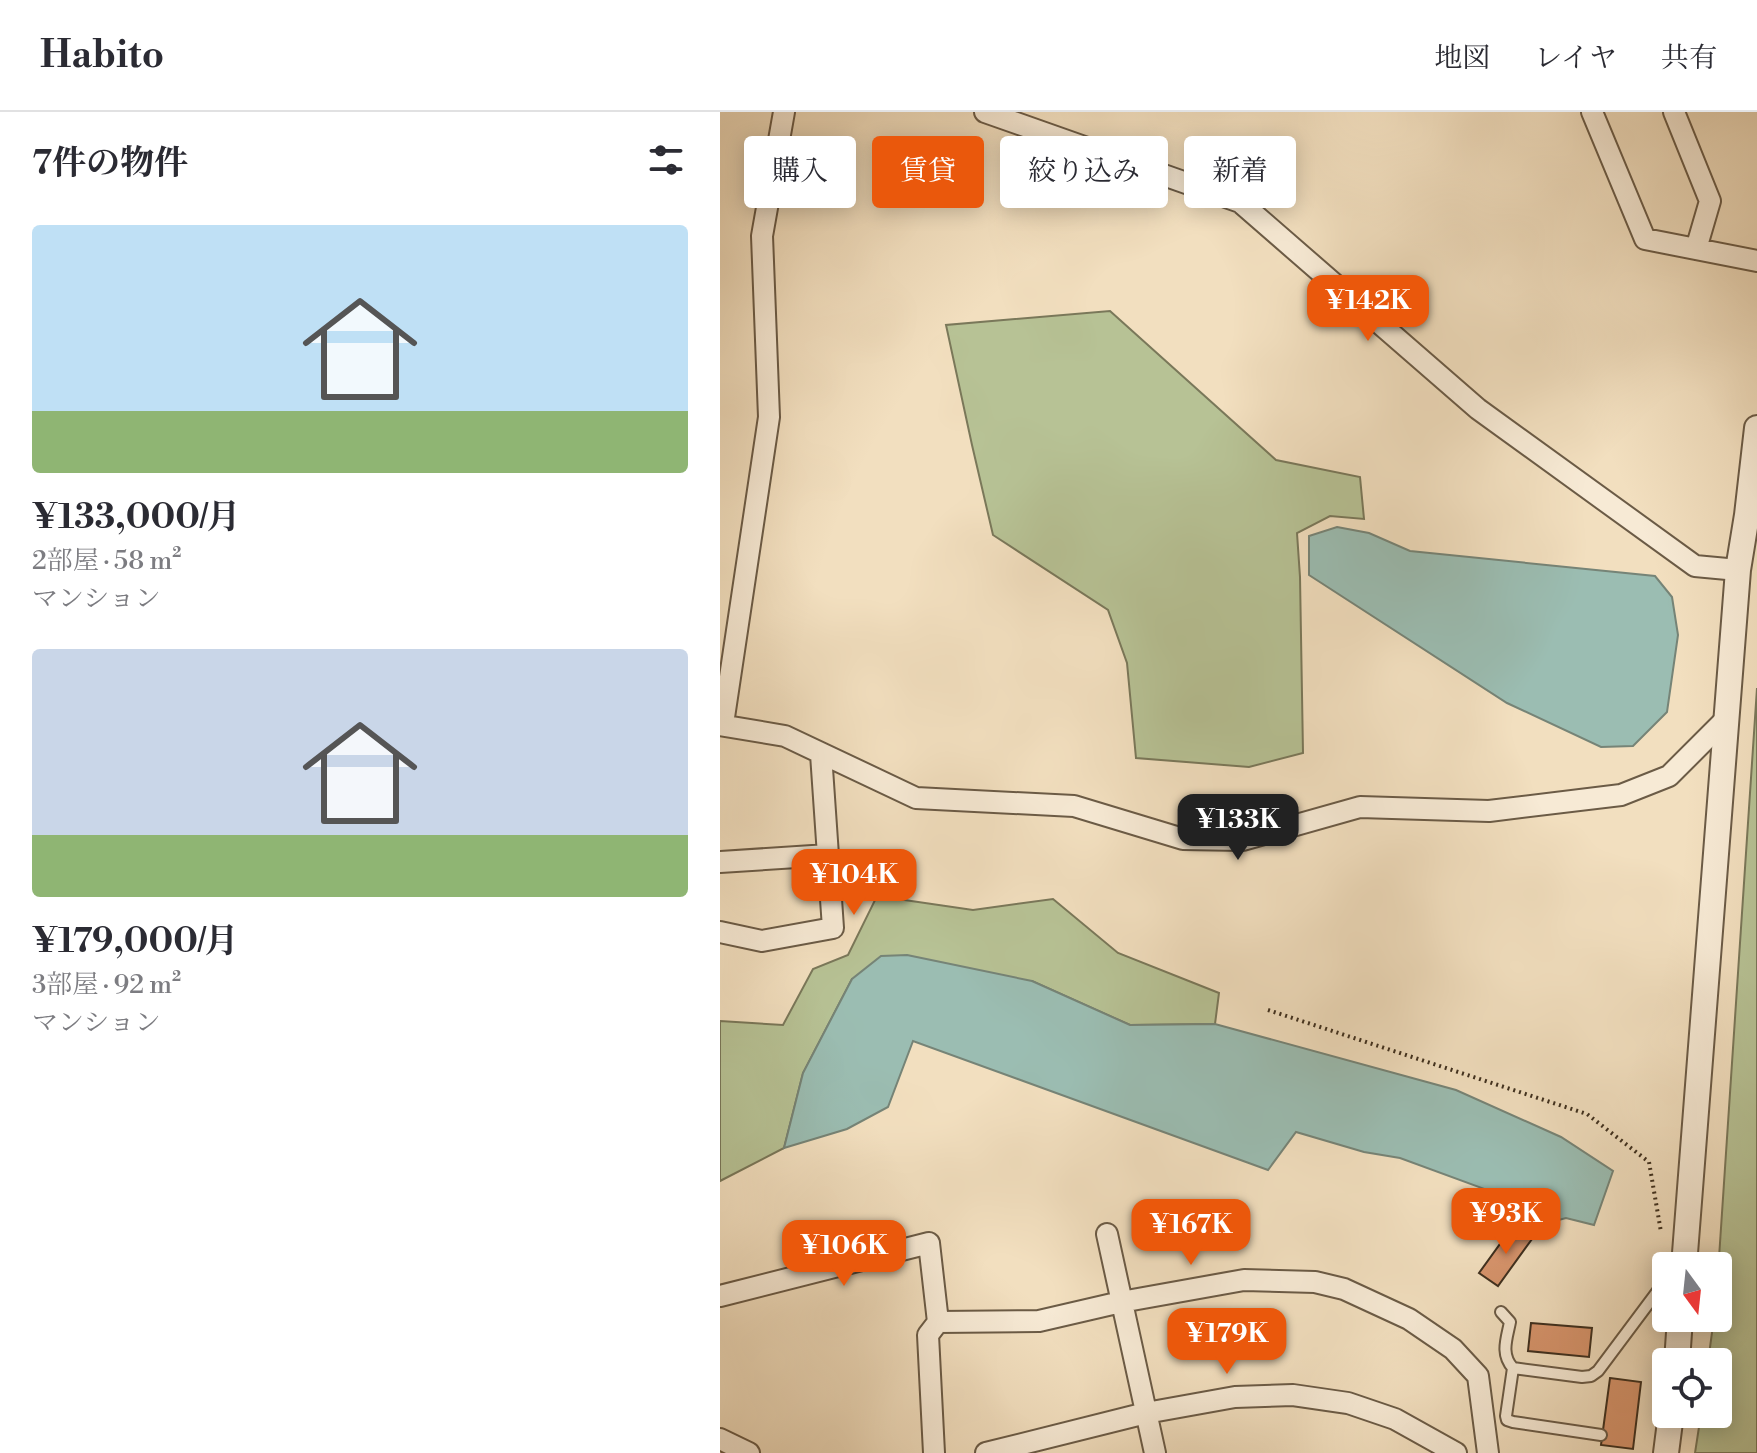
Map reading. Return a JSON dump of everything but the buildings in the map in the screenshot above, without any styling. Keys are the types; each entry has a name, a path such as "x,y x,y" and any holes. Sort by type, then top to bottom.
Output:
{"street":[{"path":"784,112 762,236 769,417 721,725 785,736 916,798 1074,806 1183,839 1243,840 1360,807 1489,811 1621,795 1669,776 1727,718"},
{"path":"985,112 1240,202 1491,419 1695,566 1738,570"},
{"path":"1592,112 1645,239 1757,261"},
{"path":"1674,112 1710,201 1696,249"},
{"path":"1683,1252 1738,570 1752,515 1757,428"},
{"path":"720,932 762,941 833,928 821,754"},
{"path":"720,862 828,855"},
{"path":"1107,1234 1155,1453"},
{"path":"720,1296 929,1243 938,1322 928,1335 934,1453"},
{"path":"938,1322 1039,1321 1121,1302 1244,1280 1315,1282 1344,1289 1409,1319 1453,1349 1478,1376 1488,1453"},
{"path":"986,1453 1146,1413 1235,1397 1293,1395 1348,1403 1395,1419 1456,1453"},
{"path":"1666,1453 1669,1428"},
{"path":"720,1439 749,1453"}],"lane":[{"path":"1501,1312 1510,1322 1504,1353 1513,1368 1582,1377 1598,1371 1652,1299"},
{"path":"1513,1368 1507,1420 1601,1435"}],"path":[{"path":"1268,1010 1587,1114 1649,1162 1664,1241"}],"green space":[{"path":"1110,311 1276,460 1360,477 1364,519 1330,516 1297,533 1303,753 1249,767 1136,758 1127,663 1108,610 993,535 946,325"},
{"path":"1757,688 1757,1453 1695,1453 1699,1428 1732,1428 1732,1348 1710,1348 1712,1332 1732,1332 1732,1252 1719,1252"},
{"path":"877,896 973,910 1053,899 1118,953 1219,993 1215,1024 1130,1025 1032,981 852,979 803,1073 784,1148 720,1181 720,1021 783,1025 813,969 848,955"}],"water":[{"path":"1337,527 1369,533 1410,551 1655,576 1672,597 1678,635 1667,712 1633,746 1601,747 1507,703 1309,575 1309,536"},
{"path":"907,955 1032,981 1130,1025 1215,1024 1456,1090 1561,1137 1613,1171 1594,1225 1566,1218 1551,1222 1547,1212 1400,1158 1364,1152 1296,1132 1268,1170 913,1041 888,1107 847,1129 784,1148 803,1073 852,979 881,956"}]}
